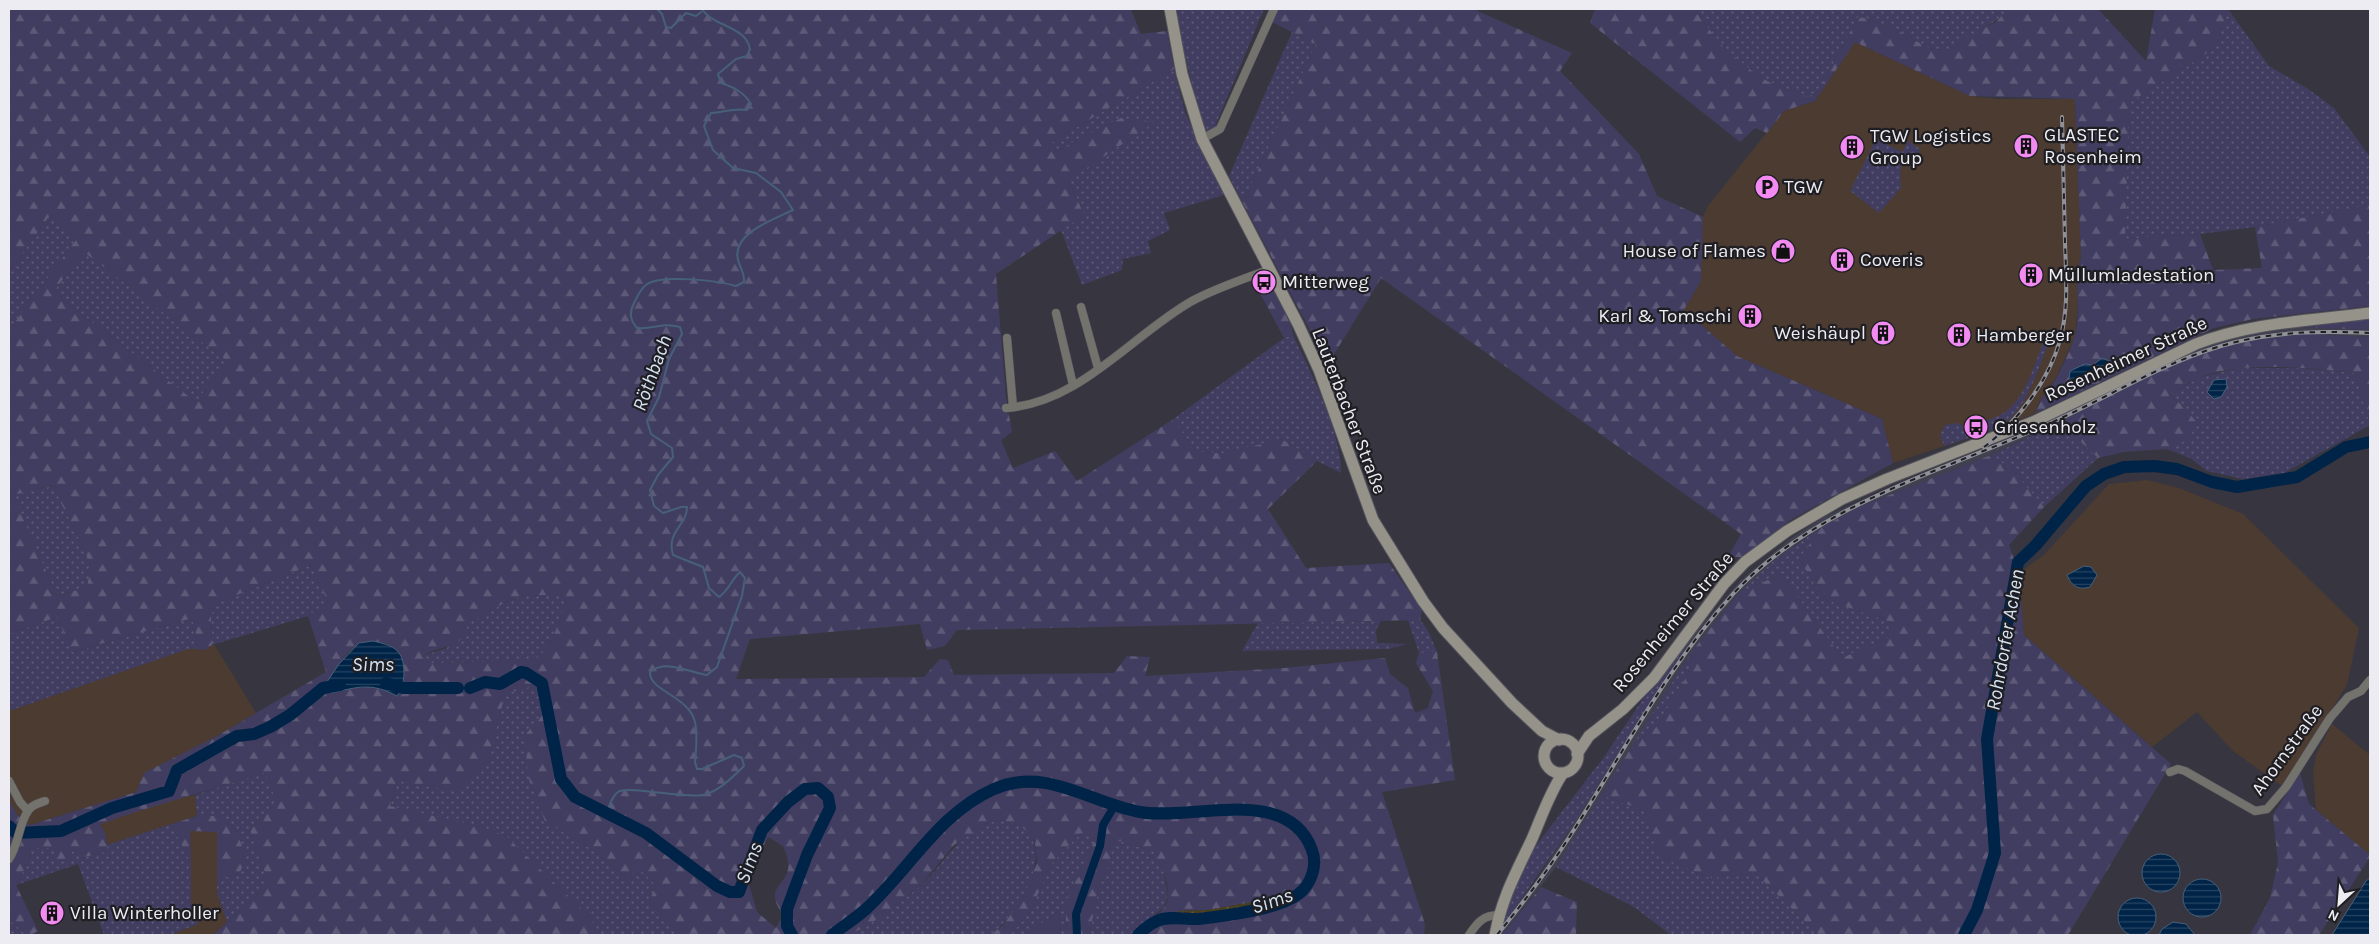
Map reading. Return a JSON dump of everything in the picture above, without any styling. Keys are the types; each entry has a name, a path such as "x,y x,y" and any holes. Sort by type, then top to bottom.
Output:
{"main road":[{"name":"Lauterbacher Straße","path":"1170,9 1182,74 1202,139 1270,269 1319,370 1363,496 1387,546 1423,602 1472,661 1542,731 1564,741"},
{"name":"Rosenheimer Straße","path":"1577,754 1589,736 1623,709 1654,678 1724,584 1745,562 1787,531 1842,499 1887,479 2035,421 2218,335 2257,326 2370,313"},
{"path":"1542,731 1545,750 1544,758 1550,770 1552,790"},
{"name":"Rosenheimer Straße","path":"1564,741 1589,736"},
{"path":"1495,935 1499,915 1511,880 1532,838 1552,790 1563,773 1574,766 1577,754 1574,746 1564,741 1551,743 1545,750"},
{"path":"1550,770 1563,773"}],"street":[{"path":"1202,139 1220,129 1274,9"},
{"path":"1006,338 1010,408 1043,400 1073,385 1192,301 1270,269"},
{"path":"1081,307 1098,368"},
{"path":"1056,313 1073,385"},
{"name":"Ahornstraße","path":"2170,772 2178,769 2185,771 2255,811 2267,809 2286,787 2330,718 2348,697 2361,691 2370,680"},
{"path":"9,781 20,802 28,811"},
{"path":"9,859 19,838 28,811 36,804 45,801"},
{"path":"1469,935 1482,919 1490,915 1499,915"}],"shaded area":[{"path":"1855,42 1970,96 1998,99 2075,99 2081,258 2076,271 2078,302 2075,336 2057,376 2038,404 2036,413 1975,436 1893,463 1882,419 1737,356 1684,310 1701,281 1703,217 1708,206 1784,111 1815,101"},
{"path":"2298,327 2370,330 2370,337 2305,334 2283,336 2206,352 1991,455 1859,507 1822,527 1795,545 1739,593 1693,650 1556,867 1502,935 1493,935 1533,885 1694,634 1740,581 1791,538 1824,517 1906,480 2028,431 2204,345 2227,338"},
{"path":"2147,480 2179,488 2243,514 2359,628 2347,685 2282,786 2233,751 2197,712 2152,747 2024,635 2019,573 2044,555 2109,484"},
{"path":"214,644 256,713 217,736 136,792 30,825 18,816 9,800 9,711 188,648 205,650"},
{"path":"2332,724 2370,755 2370,855 2316,810 2313,773 2316,755"},
{"path":"195,795 197,816 107,845 105,833 99,824 163,802"},
{"path":"190,830 218,832 217,893 227,922 213,935 170,935 198,924 191,903"}],"green space":[{"path":"9,9 1135,9 1131,10 1141,34 1167,31 1174,69 1052,142 1056,151 1121,118 1155,122 1069,180 1084,215 996,274 1006,398 1012,432 1001,440 1013,468 1055,451 1077,481 1172,420 1198,452 1224,453 1282,439 1317,461 1268,509 1306,568 1389,563 1422,610 1420,620 957,630 945,646 927,650 920,624 750,639 736,679 924,677 940,659 948,660 954,675 1114,673 1127,656 1150,657 1145,676 1284,668 1385,658 1390,674 1408,688 1415,713 1428,708 1433,691 1416,663 1419,653 1437,652 1455,780 1382,792 1425,924 1424,935 1131,935 1164,908 1167,902 1168,887 1155,852 1120,841 1110,845 1112,861 1101,879 1089,935 1067,935 1066,907 1068,898 1095,837 1081,833 1051,864 1030,912 1010,935 991,935 1003,925 1024,896 1037,862 1035,843 1029,833 1019,825 999,820 986,824 954,845 921,885 881,917 850,935 682,935 649,902 656,885 638,868 627,879 598,853 545,821 528,777 525,735 547,710 540,684 505,694 489,759 457,792 397,781 390,806 478,826 506,836 587,914 601,935 213,935 269,884 250,830 277,804 265,772 100,824 105,833 108,851 81,858 74,848 68,861 57,862 55,848 30,848 29,860 16,885 38,931 31,935 26,935 9,919 9,800 18,816 30,825 136,792 144,773 217,736 326,672 308,616 328,602 311,565 217,603 211,615 212,645 205,650 197,649 195,624 189,619 72,652 57,617 9,634 9,481 11,479 9,477 9,330 76,240 50,215 9,272","holes":["84,252 227,361 196,402 53,292","53,486 91,565 87,587 57,596 13,495","561,595 566,602 550,643 540,656 533,661 429,663 424,655 459,641 467,630 468,620 480,617 510,600 529,596","373,641 388,644 400,653 380,687 358,687 331,693 336,674 343,659 348,652 363,643","768,837 783,846 787,857 787,873 775,892 776,902 783,915 776,928 757,912 748,881 757,860 760,845 764,845","1259,901 1262,904 1235,911 1194,917 1179,911 1208,910"]},
{"path":"1174,9 1264,9 1216,124 1218,127 1212,132 1206,131 1202,127"},
{"path":"1278,9 1473,9 1572,53 1560,71 1639,154 1657,196 1703,217 1701,281 1684,310 1737,356 1882,419 1893,463 1792,519 1742,557 1728,557 1741,534 1381,278 1328,364 1243,203 1316,44 1272,22"},
{"path":"1595,9 1696,9 1698,15 1725,49 1748,68 1767,81 1808,97 1819,90 1858,17 1869,19 1900,32 1929,48 1949,51 1965,38 1996,22 2008,9 2098,9 2146,61 2155,9 2228,9 2215,48 2129,103 2125,239 2200,234 2213,270 2262,268 2255,227 2370,205 2370,306 2253,319 2214,328 2036,413 2064,363 2077,328 2077,277 2081,258 2075,99 1970,96 1855,42 1815,101 1784,111 1767,133 1755,128 1740,142 1590,23"},
{"path":"1696,9 2009,10 1949,51 1929,48 1900,32 1869,19 1858,17 1819,90 1808,97 1767,81 1748,68 1725,49 1698,15"},
{"path":"2228,9 2269,66 2308,89 2334,108 2370,157 2370,205 2255,227 2200,234 2124,239 2129,103 2215,48"},
{"path":"1292,32 1316,44 1243,203 1229,176"},
{"path":"1174,69 1185,113 1224,195 1164,213 1170,230 1148,241 1151,253 1123,259 1122,270 1082,285 1061,230 1084,215 1069,180 1121,118 1056,151 1052,142"},
{"path":"1876,139 1902,152 1908,141 1920,149 1918,154 1905,156 1900,171 1901,188 1879,213 1850,191"},
{"path":"50,215 76,240 9,330 9,272"},
{"path":"84,252 227,361 196,402 53,292"},
{"path":"1258,280 1262,287 1270,283 1291,325 1293,335 1284,338 1254,282"},
{"path":"2370,317 2370,330 2298,327"},
{"path":"2305,334 2370,337 2370,424 2355,373 2274,367 2232,369 2213,373 2184,386 2170,395 2185,408 2197,423 2189,439 2167,449 2123,452 2098,458 2060,422 2151,375 2207,352 2255,340"},
{"path":"1293,335 1331,422 1340,457 1341,473 1317,461 1282,439 1224,453 1198,452 1172,420 1284,338"},
{"path":"2044,340 2049,342 2031,387 2018,410 1999,427 1977,435 1972,423 1998,416 2007,410 2022,393"},
{"path":"2238,368 2298,368 2355,373 2370,425 2284,473 2243,479 2207,471 2190,458 2167,449 2188,439 2185,408 2170,395 2198,378"},
{"path":"2060,422 2098,458 2044,507 2013,471 1991,455"},
{"path":"1958,423 1964,427 1968,438 1944,446 1940,435 1945,425"},
{"path":"1991,455 2013,471 2044,507 2009,545 2019,573 2024,635 2171,764 2068,935 1819,935 1755,873 1710,878 1659,856 1645,811 1601,795 1630,749 1657,726 1688,674 1693,650 1739,593 1781,574 1842,658 1887,638 1891,622 1824,599 1799,559 1822,527 1859,507"},
{"path":"54,486 91,565 87,587 57,596 12,494"},
{"path":"1822,527 1799,559 1824,599 1891,622 1887,638 1842,658 1781,574 1739,593 1776,559"},
{"path":"311,565 328,602 308,616 212,645 211,615 217,603"},
{"path":"562,595 566,602 554,634 545,650 533,661 429,663 424,655 447,648 468,620 485,615 510,600 529,596"},
{"path":"57,617 73,652 189,619 195,624 197,649 188,649 9,711 9,634"},
{"path":"1408,620 1420,620 1437,652 1419,653"},
{"path":"1381,621 1376,630 1377,643 1407,644 1388,649 1242,651 1258,623"},
{"path":"1694,634 1572,826 1503,925 1508,901 1531,852 1604,757 1647,693"},
{"path":"1693,650 1688,674 1657,726 1630,749"},
{"path":"540,684 547,710 545,821 598,853 627,879 638,867 656,885 649,902 682,935 601,935 587,914 506,836 478,826 390,807 397,781 489,759 505,693"},
{"path":"265,772 278,804 250,830 269,884 227,922 217,893 217,882 240,872 237,832 220,816 197,816 195,795"},
{"path":"2300,773 2309,804 2370,855 2370,857 2319,935 2250,935 2270,898 2278,863 2273,815"},
{"path":"1601,795 1645,811 1659,856 1710,878 1755,873 1819,935 1671,935 1634,907 1556,867"},
{"path":"197,816 220,816 237,832 246,858 240,872 217,882 217,832 190,831 191,863 171,824"},
{"path":"999,820 1016,824 1027,831 1032,838 1035,848 1035,858 1031,879 1023,897 1009,917 991,935 850,935 895,906 920,886 954,847 973,831"},
{"path":"171,824 191,863 191,903 198,924 170,935 104,935 78,864 16,885 29,860 30,848 74,848 82,858 107,851 107,845"},
{"path":"1081,833 1095,836 1068,899 1066,911 1067,935 1061,935 1059,911 1025,935 1010,935 1030,912 1051,864"},
{"path":"1120,841 1155,852 1163,868 1168,895 1164,907 1131,935 1089,935 1101,879 1112,861 1110,845"},
{"path":"1541,887 1577,902 1576,935 1502,935"},
{"path":"1059,911 1061,935 1025,935"},
{"path":"9,919 26,935 9,935"}],"sand":[{"path":"1261,902 1262,904 1243,911 1219,915 1185,917 1174,914 1179,911 1208,910"}],"water":[{"path":"2102,358 2114,363 2113,368 2099,376 2077,383 2069,379 2070,371 2085,364 2093,365"},
{"path":"2226,379 2227,387 2221,397 2214,399 2207,392 2214,380"},
{"path":"2084,566 2091,567 2097,575 2090,587 2079,588 2071,582 2067,575"},
{"name":"Sims","path":"373,641 392,647 400,654 404,666 404,674 402,688 397,696 372,687 331,693 323,688 339,664 359,643"},
{"path":"2161,854 2174,860 2180,873 2174,886 2161,892 2148,886 2142,873 2148,860"},
{"path":"2370,878 2370,935 2332,935 2366,881"},
{"path":"2202,879 2215,885 2221,898 2215,911 2202,917 2189,911 2183,898 2189,885"},
{"path":"2137,898 2150,904 2156,917 2150,930 2137,936 2124,930 2118,917 2124,904"},
{"path":"2173,922 2186,924 2195,935 2159,935 2162,929"}],"waterway":[{"path":"657,9 662,14 666,27 671,28 686,13 696,16 701,12"},
{"name":"Röthbach","path":"607,812 612,799 618,792 633,790 694,796 703,795 720,787 744,766 742,758 734,755 702,769 697,769 695,762 696,727 691,713 678,700 656,684 651,679 650,672 656,668 670,666 707,675 717,667 742,596 745,578 740,572 719,597 709,588 703,567 673,555 672,540 684,519 687,507 663,513 654,506 650,490 658,475 673,457 672,448 651,434 647,421 659,397 669,359 682,334 680,327 673,326 637,328 631,316 632,307 643,288 655,281 691,279 736,286 744,282 738,260 738,250 741,242 756,228 793,210 781,192 756,173 733,168 713,150 704,126 711,113 747,110 751,104 738,90 721,83 718,74 736,59 747,56 750,49 742,35 713,19 702,9"},
{"name":"Rohrdorfer Achen","path":"1964,935 1977,910 1995,853 1987,739 2018,562 2035,546 2086,486 2104,474 2124,467 2154,466 2177,469 2212,482 2237,487 2297,477 2346,447 2370,442"},
{"name":"Sims","path":"470,688 485,682 500,684 521,672 542,683 561,779 575,797 646,833 717,886 730,892 739,892 762,830 788,802 805,789 818,788 828,797 830,808 807,855 787,909 787,926 792,935"},
{"name":"Sims","path":"386,683 403,688 458,688"},
{"name":"Sims","path":"9,826 16,833 61,831 112,808 169,791 177,770 237,736 254,734 270,727 290,715 323,688 340,685"},
{"name":"Sims","path":"832,935 858,916 882,894 926,843 957,812 974,799 994,789 1013,783 1032,782 1068,788 1140,812 1161,814 1236,810 1260,811 1282,817 1300,830 1312,850 1314,860 1312,876 1303,890 1295,897 1269,907 1239,914 1199,919 1162,919 1149,925 1138,935"},
{"name":"Sims","path":"1077,935 1076,914 1100,846 1103,825 1115,805"}],"railway":[{"path":"1984,447 2020,413 2040,385 2055,355 2063,328 2066,291 2062,117"},
{"path":"1497,935 1562,849 1647,711 1687,650 1709,621 1733,594 1767,562 1804,535 1844,512 1886,492 2057,420 2145,376 2190,357 2253,338 2320,332 2370,333"}],"place":[{"name":"GLASTEC Rosenheim","path":"2026,146"},
{"name":"TGW Logistics Group","path":"1852,147"},
{"name":"TGW","path":"1767,187"},
{"name":"House of Flames","path":"1783,251"},
{"name":"Coveris","path":"1842,260"},
{"name":"Müllumladestation","path":"2031,275"},
{"name":"Mitterweg","path":"1264,282"},
{"name":"Karl & Tomschi","path":"1750,316"},
{"name":"Weishäupl","path":"1883,333"},
{"name":"Hamberger","path":"1959,335"},
{"name":"Griesenholz","path":"1976,427"},
{"name":"Villa Winterholler","path":"52,913"}]}
